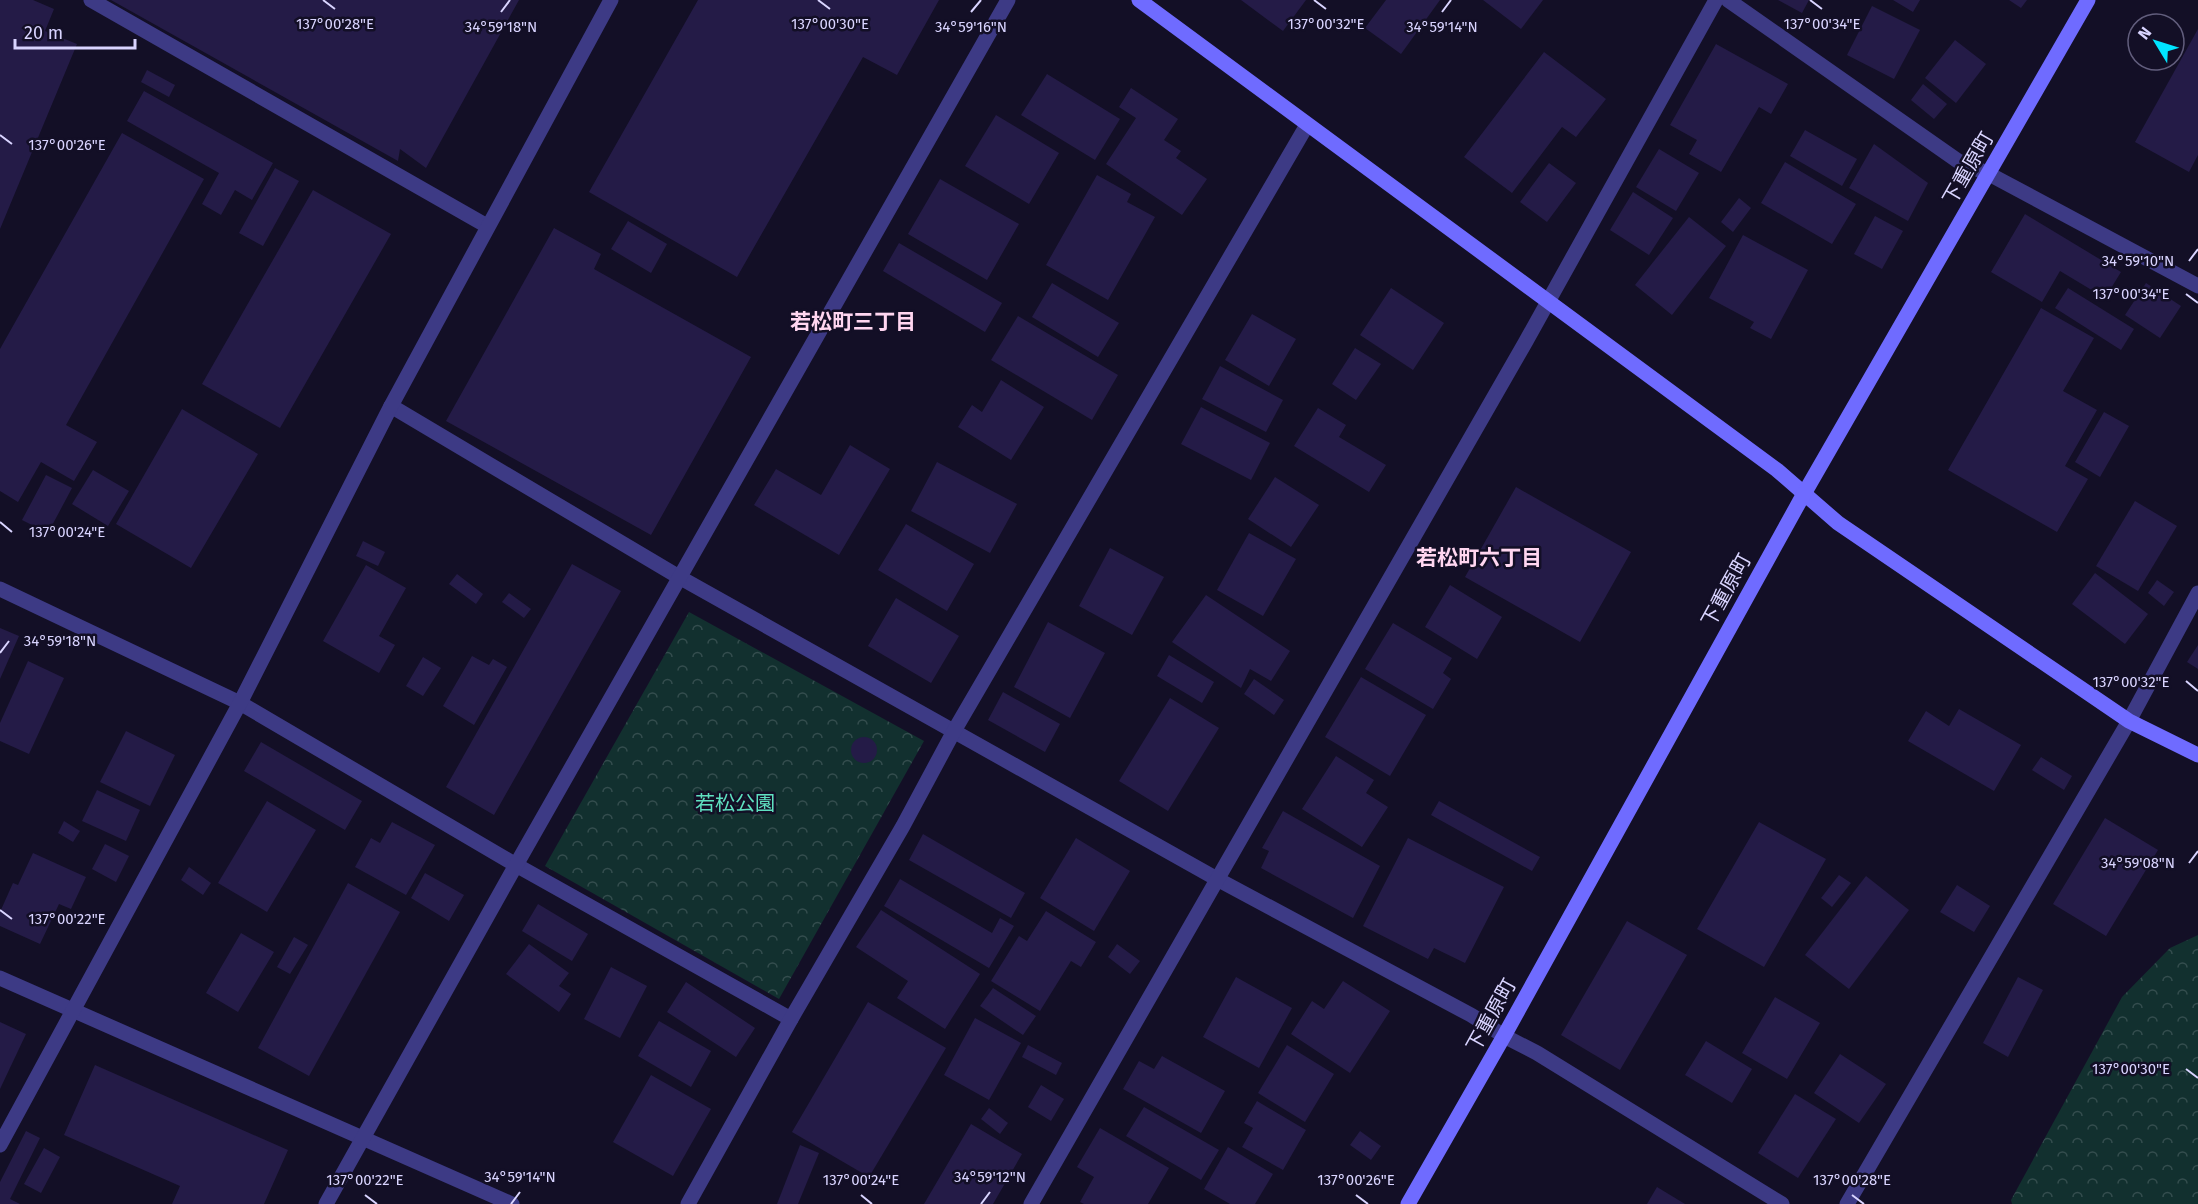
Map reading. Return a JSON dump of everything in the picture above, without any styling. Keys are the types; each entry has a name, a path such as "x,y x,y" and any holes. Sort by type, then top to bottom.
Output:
{"street":[{"path":"91,0 487,226"},
{"path":"0,1145 240,703 391,406 611,0"},
{"path":"326,1204 679,577 1008,0"},
{"path":"1139,0 1805,492 1838,523 2129,721 2198,755"},
{"path":"1031,1204 1548,302 1716,0"},
{"path":"1728,0 1958,161 1989,174 2198,286"},
{"name":"下重原町","path":"1408,1204 1504,1036 1805,492 2088,0"},
{"path":"688,1204 791,1019 903,826 954,731 1307,124"},
{"path":"391,406 679,577 1217,879 1471,1015 1537,1053 1782,1204"},
{"path":"0,589 240,703 516,865 791,1019"},
{"path":"1847,1204 2129,721 2198,593"},
{"path":"0,978 512,1204"}],"green space":[{"name":"若松公園","path":"689,612 924,741 779,999 545,866"},
{"path":"2198,935 2198,1204 2012,1204 2011,1200 2122,997 2170,948"}],"building":[{"path":"0,0 33,0 54,9 45,31 77,44 0,229"},
{"path":"111,0 519,0 426,168 400,149 398,161"},
{"path":"698,0 939,0 897,75 863,57 737,277 589,192"},
{"path":"1241,0 1306,0 1283,31"},
{"path":"1386,0 1440,0 1401,54 1365,28"},
{"path":"1483,0 1543,0 1521,29"},
{"path":"1778,0 1809,0 1802,13"},
{"path":"1893,0 1920,0 1913,12"},
{"path":"2009,0 2027,0 2021,8"},
{"path":"1872,6 1920,30 1894,79 1847,55"},
{"path":"2198,29 2198,155 2189,172 2135,142 2174,72 2186,72 2186,51"},
{"path":"1955,40 1986,64 1956,103 1925,78"},
{"path":"1716,44 1788,84 1771,114 1759,107 1721,172 1689,154 1697,140 1670,125"},
{"path":"1544,52 1606,99 1576,137 1562,127 1512,193 1464,157"},
{"path":"147,70 175,85 169,97 141,82"},
{"path":"1047,74 1120,119 1095,160 1021,115"},
{"path":"1923,84 1947,104 1934,119 1911,100"},
{"path":"1131,88 1178,119 1164,140 1181,151 1176,158 1207,179 1182,215 1106,164 1136,118 1119,107"},
{"path":"144,91 273,163 252,200 235,190 221,215 202,204 219,173 127,121"},
{"path":"996,115 1059,153 1029,204 965,166"},
{"path":"1805,130 1857,159 1842,186 1790,156"},
{"path":"122,133 204,179 66,425 97,442 74,481 41,462 18,502 0,491 0,349"},
{"path":"1874,144 1928,183 1908,221 1849,188"},
{"path":"1659,149 1699,173 1676,211 1636,187"},
{"path":"1785,162 1856,204 1832,244 1761,203"},
{"path":"1549,163 1576,183 1547,222 1520,202"},
{"path":"275,168 299,181 263,246 239,233"},
{"path":"1097,175 1131,194 1127,202 1155,217 1108,300 1046,265"},
{"path":"940,179 1019,224 987,280 908,234"},
{"path":"313,190 391,234 280,428 202,384"},
{"path":"1633,192 1673,218 1649,255 1610,230"},
{"path":"1739,198 1751,208 1733,232 1721,222"},
{"path":"2025,214 2121,272 2105,298 2060,271 2042,302 1991,272"},
{"path":"1875,216 1903,231 1882,269 1854,254"},
{"path":"1689,217 1726,246 1672,315 1635,285"},
{"path":"628,221 667,244 651,273 611,249"},
{"path":"554,228 601,254 594,269 751,357 651,535 446,421"},
{"path":"1743,235 1808,270 1771,339 1750,328 1754,322 1709,298"},
{"path":"899,243 1002,303 985,332 883,271"},
{"path":"1052,283 1119,323 1098,357 1032,317"},
{"path":"2146,283 2181,306 2160,338 2125,315"},
{"path":"1391,288 1444,323 1413,370 1360,335"},
{"path":"2068,288 2134,329 2121,350 2055,308"},
{"path":"2041,308 2094,338 2063,391 2097,410 2065,466 2088,479 2057,532 1948,470"},
{"path":"1252,314 1296,339 1269,386 1225,360"},
{"path":"1018,316 1118,375 1092,420 991,360"},
{"path":"1355,348 1381,364 1356,400 1332,384"},
{"path":"1220,366 1283,400 1266,432 1202,399"},
{"path":"1001,380 1044,407 1011,460 958,427 972,405 982,412"},
{"path":"1201,407 1270,443 1251,480 1181,444"},
{"path":"1318,408 1346,425 1339,437 1386,465 1369,492 1294,446"},
{"path":"182,409 258,454 191,568 116,524"},
{"path":"2104,412 2129,426 2100,477 2075,462"},
{"path":"850,445 890,469 839,555 754,505 776,469 821,495"},
{"path":"937,462 1017,504 990,553 911,511"},
{"path":"93,470 129,491 108,526 72,504"},
{"path":"46,475 72,488 48,533 22,520"},
{"path":"1275,477 1319,505 1291,547 1248,519"},
{"path":"1516,487 1631,552 1580,642 1465,577"},
{"path":"2135,501 2177,526 2138,591 2096,566"},
{"path":"906,524 974,564 947,611 878,570"},
{"path":"1249,533 1296,559 1263,616 1217,590"},
{"path":"363,541 385,552 378,566 356,556"},
{"path":"1110,548 1164,577 1132,635 1079,606"},
{"path":"572,564 621,591 494,815 446,787"},
{"path":"366,565 406,588 379,636 395,645 379,673 323,641"},
{"path":"2095,573 2148,614 2125,644 2072,604"},
{"path":"457,574 483,594 476,604 449,584"},
{"path":"2157,580 2174,592 2164,606 2148,593"},
{"path":"1450,585 1502,617 1477,659 1425,627"},
{"path":"509,593 531,609 524,618 502,602"},
{"path":"1206,595 1290,651 1271,681 1250,669 1241,688 1172,642"},
{"path":"896,598 959,636 931,683 868,646"},
{"path":"1048,622 1105,653 1070,718 1014,687"},
{"path":"1393,623 1452,658 1443,673 1451,679 1433,709 1365,669"},
{"path":"0,628 19,636 0,679"},
{"path":"2198,645 2198,669 2187,662"},
{"path":"1169,655 1214,682 1202,703 1157,676"},
{"path":"472,656 489,665 493,659 507,667 474,725 443,706"},
{"path":"423,657 441,668 423,696 406,686"},
{"path":"28,661 64,678 29,754 0,741 0,723"},
{"path":"1361,677 1426,715 1390,776 1325,737"},
{"path":"1254,679 1284,700 1274,715 1244,694"},
{"path":"1003,692 1060,724 1045,752 988,720"},
{"path":"1170,698 1219,728 1168,811 1119,781"},
{"path":"1959,709 2021,745 1994,791 1908,741 1926,711 1949,726"},
{"path":"126,731 175,755 150,806 100,782"},
{"path":"864,737 874,740 877,750 874,760 864,763 854,760 851,750 854,740"},
{"path":"261,742 362,801 345,830 244,771"},
{"path":"1336,756 1374,780 1366,793 1388,807 1362,847 1302,809"},
{"path":"2041,757 2072,776 2064,790 2032,770"},
{"path":"97,790 140,810 126,841 82,821"},
{"path":"267,801 316,830 267,912 218,883"},
{"path":"1439,801 1540,857 1532,871 1431,815"},
{"path":"1283,811 1380,866 1353,918 1261,868 1269,851 1262,848"},
{"path":"2105,818 2158,850 2106,936 2053,904"},
{"path":"64,821 80,831 73,842 58,833"},
{"path":"392,822 435,845 406,895 355,867 371,838 380,843"},
{"path":"1759,822 1826,859 1764,967 1697,929"},
{"path":"923,834 1025,893 1011,918 909,860"},
{"path":"1076,838 1130,871 1094,931 1040,898"},
{"path":"1408,838 1504,887 1465,963 1434,948 1428,959 1363,926"},
{"path":"105,844 129,856 116,882 92,869"},
{"path":"33,853 86,877 71,909 59,904 40,944 0,926 0,912 13,883 18,885"},
{"path":"189,867 211,883 203,895 181,880"},
{"path":"425,873 464,895 449,921 411,898"},
{"path":"1839,875 1851,883 1832,907 1821,898"},
{"path":"1866,876 1909,910 1849,989 1805,955"},
{"path":"900,879 992,933 1000,918 1014,926 989,968 884,906"},
{"path":"348,883 400,912 309,1076 258,1048"},
{"path":"1957,885 1990,906 1974,932 1940,912"},
{"path":"538,904 588,934 572,961 522,931"},
{"path":"881,910 980,974 945,1029 897,998 908,981 856,947"},
{"path":"1046,911 1096,942 1081,967 1071,961 1040,1011 991,981 1019,936 1027,941"},
{"path":"1627,921 1687,955 1620,1070 1561,1035"},
{"path":"241,933 274,952 238,1012 206,993"},
{"path":"294,937 308,945 290,974 277,967"},
{"path":"529,944 569,973 559,986 571,994 559,1012 506,974"},
{"path":"1117,944 1140,961 1130,974 1108,957"},
{"path":"611,967 647,986 620,1038 584,1019"},
{"path":"1236,977 1292,1008 1259,1068 1203,1037"},
{"path":"2018,977 2043,990 2008,1057 1983,1043"},
{"path":"1343,981 1390,1011 1350,1073 1291,1034 1312,1001 1324,1009"},
{"path":"686,982 755,1028 736,1057 667,1012"},
{"path":"993,988 1036,1016 1023,1035 980,1006"},
{"path":"1775,997 1820,1023 1787,1079 1742,1053"},
{"path":"868,1002 946,1048 869,1177 792,1132"},
{"path":"975,1018 1021,1043 989,1100 944,1075"},
{"path":"659,1021 711,1051 691,1087 638,1056"},
{"path":"0,1022 26,1034 0,1089"},
{"path":"1706,1041 1752,1069 1732,1103 1685,1075"},
{"path":"1028,1045 1062,1063 1056,1075 1022,1057"},
{"path":"1287,1045 1334,1074 1305,1122 1258,1093"},
{"path":"1840,1054 1886,1084 1859,1123 1814,1093"},
{"path":"1162,1056 1225,1091 1201,1133 1123,1089 1139,1061 1154,1069"},
{"path":"95,1065 288,1150 264,1204 172,1204 180,1186 64,1135"},
{"path":"651,1075 711,1109 673,1176 613,1142"},
{"path":"1041,1085 1064,1099 1051,1121 1028,1107"},
{"path":"1795,1094 1836,1119 1798,1178 1758,1153"},
{"path":"1257,1101 1306,1130 1283,1170 1242,1147 1253,1128 1244,1123"},
{"path":"1144,1107 1219,1150 1201,1180 1126,1136"},
{"path":"989,1108 1008,1123 1000,1134 981,1119"},
{"path":"971,1124 1022,1154 993,1204 924,1204"},
{"path":"1100,1128 1169,1168 1148,1204 1084,1204 1080,1202 1094,1177 1077,1167"},
{"path":"26,1131 40,1138 10,1199 20,1204 0,1204 0,1182"},
{"path":"1360,1131 1381,1146 1371,1160 1350,1145"},
{"path":"800,1145 819,1153 798,1204 777,1204"},
{"path":"1228,1147 1273,1174 1255,1204 1230,1204 1204,1189"},
{"path":"44,1148 60,1157 41,1193 24,1184"},
{"path":"1657,1187 1685,1204 1647,1204"}],"district":[{"name":"若松町三丁目","path":"853,322"},
{"name":"若松町六丁目","path":"1479,558"}]}
